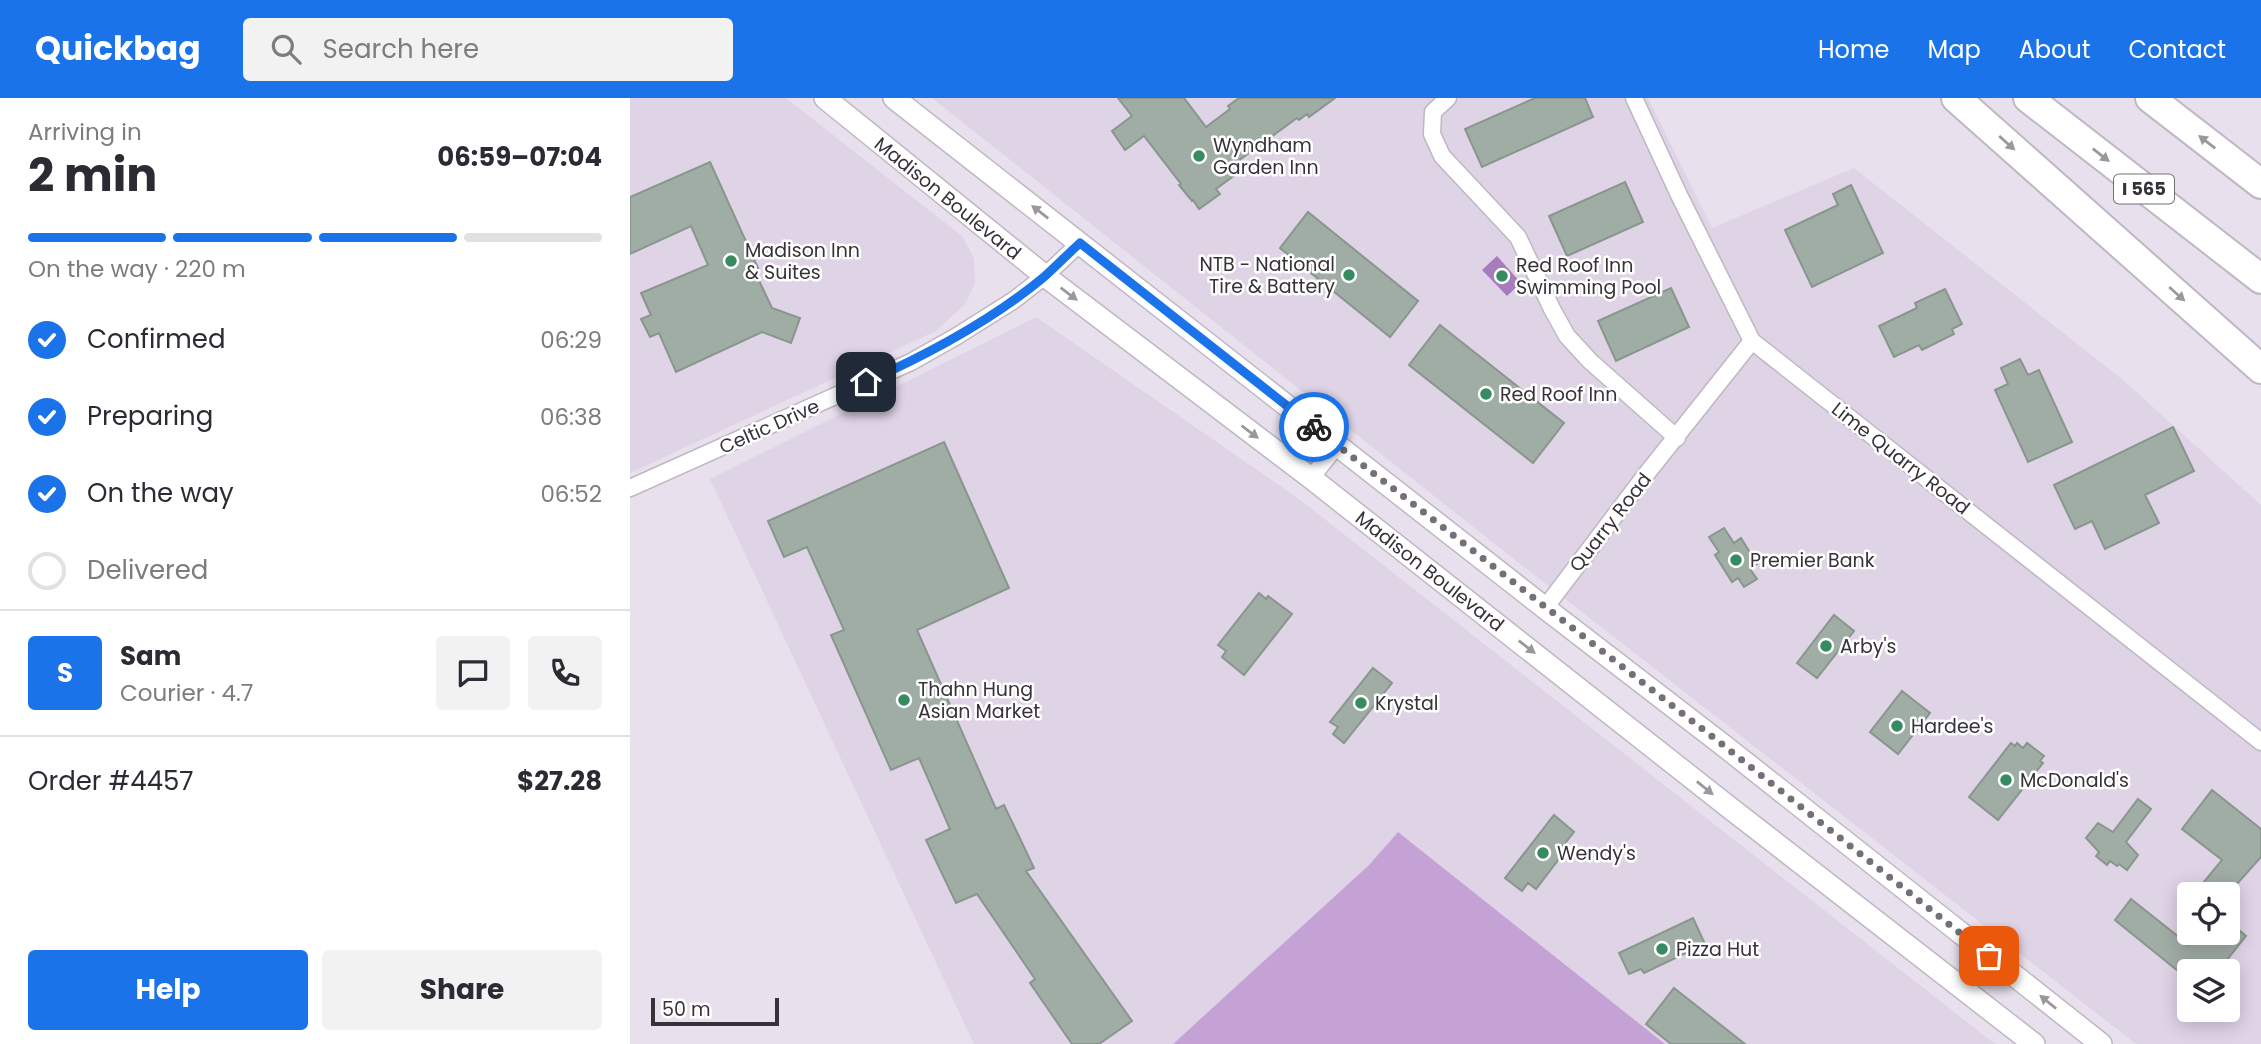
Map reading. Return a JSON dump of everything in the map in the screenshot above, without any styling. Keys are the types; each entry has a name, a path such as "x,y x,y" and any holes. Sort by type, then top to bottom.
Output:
{"highway":[{"path":"1956,98 2261,369"},
{"name":"I 565","path":"2028,98 2261,279"},
{"path":"2150,98 2261,184"}],"main road":[{"name":"Madison Boulevard","path":"825,98 1045,276 1311,478 2034,1044"},
{"path":"894,98 1713,737 2101,1044"}],"street":[{"path":"1448,98 1433,112 1432,134 1442,156 1518,237 1567,337 1590,361 1677,438"},
{"name":"Lime Quarry Road","path":"1634,98 1752,341 2261,742"},
{"name":"Celtic Drive","path":"630,488 911,362 1002,307 1045,276 1080,243"},
{"name":"Quarry Road","path":"1545,608 1752,341"},
{"path":"1311,478 1337,445"}],"shaded area":[{"path":"630,98 786,98 963,237 974,259 975,283 966,303 936,331 630,473"},
{"path":"932,98 1648,98 1712,228 1854,168 2123,380 2261,505 2261,1044 2136,1044 1496,545"},
{"name":"Red Roof Inn Swimming Pool","path":"1497,256 1521,283 1507,296 1482,270"},
{"path":"1036,317 1299,499 1995,1044 1665,1044 1398,832 1369,865 1173,1044 974,1044 710,479"},
{"path":"1398,832 1665,1044 1173,1044 1369,865"}],"building":[{"name":"Wyndham Garden Inn","path":"1118,98 1184,98 1206,127 1230,109 1228,106 1239,98 1335,98 1309,117 1307,114 1299,120 1297,118 1230,167 1235,175 1216,189 1220,194 1199,209 1144,136 1125,150 1112,131 1132,116"},
{"path":"1535,98 1585,98 1593,117 1482,167 1465,129"},
{"name":"Madison Inn & Suites","path":"710,162 758,268 754,270 772,308 800,318 791,343 762,332 676,372 659,333 650,337 641,319 651,315 641,293 708,265 691,226 630,254 630,197"},
{"path":"1625,182 1643,222 1567,256 1549,216"},
{"path":"1851,185 1883,253 1812,287 1785,230 1838,205 1833,194"},
{"name":"NTB - National Tire & Battery","path":"1308,212 1418,301 1390,337 1280,248"},
{"path":"1671,288 1689,327 1616,361 1598,321"},
{"path":"1945,289 1962,324 1952,329 1954,334 1922,350 1919,345 1894,357 1879,326 1917,308 1915,303"},
{"name":"Red Roof Inn","path":"1440,325 1564,423 1533,463 1409,365"},
{"path":"2020,359 2028,375 2039,370 2072,442 2028,462 1995,390 2008,384 2001,368"},
{"path":"2173,427 2194,471 2145,495 2159,523 2105,549 2092,521 2075,529 2054,485"},
{"path":"944,442 1009,588 917,630 996,809 1004,805 1034,868 1026,871 1132,1021 1099,1044 1072,1044 1030,983 1035,979 977,894 956,903 926,840 950,829 919,758 891,770 831,635 844,630 807,547 784,557 768,521"},
{"name":"Premier Bank","path":"1724,528 1734,543 1741,538 1757,564 1750,569 1757,579 1744,587 1738,578 1732,582 1715,555 1719,552 1709,537"},
{"path":"1259,593 1266,599 1268,596 1292,614 1244,675 1222,657 1226,651 1218,645"},
{"path":"1834,615 1854,631 1817,678 1797,663"},
{"name":"Krystal","path":"1373,668 1392,683 1344,743 1333,734 1338,727 1330,722"},
{"name":"Hardee's","path":"1902,691 1930,713 1898,754 1870,732"},
{"name":"McDonald's","path":"2011,743 2015,746 2017,743 2023,748 2027,743 2044,756 2040,761 2043,763 1998,820 1969,797"},
{"path":"2212,790 2261,829 2261,857 2239,882 2204,882 2222,860 2182,829"},
{"path":"2138,799 2151,809 2126,842 2138,855 2127,870 2110,861 2107,865 2096,856 2099,852 2086,838 2098,823 2113,832"},
{"name":"Wendy's","path":"1554,815 1574,832 1559,851 1562,855 1536,889 1528,883 1522,891 1505,878"},
{"path":"2131,899 2177,935 2177,945 2239,945 2228,959 2177,959 2177,970 2115,920"},
{"name":"Pizza Hut","path":"1693,918 1705,944 1644,973 1641,969 1629,974 1619,953"},
{"path":"2240,931 2246,936 2240,944"},
{"path":"1674,988 1745,1044 1671,1044 1646,1024"}],"way so far":[{"path":"1314,427 1989,956"}],"place":[{"name":"Wyndham Garden Inn","path":"1199,156"},
{"name":"Madison Inn & Suites","path":"731,261"},
{"name":"NTB - National Tire & Battery","path":"1349,275"},
{"name":"Red Roof Inn Swimming Pool","path":"1502,276"},
{"name":"Red Roof Inn","path":"1486,394"},
{"name":"Premier Bank","path":"1736,560"},
{"name":"Arby's","path":"1826,646"},
{"name":"Thahn Hung Asian Market","path":"904,700"},
{"name":"Krystal","path":"1361,703"},
{"name":"Hardee's","path":"1897,726"},
{"name":"McDonald's","path":"2006,780"},
{"name":"Wendy's","path":"1543,853"},
{"name":"Pizza Hut","path":"1662,949"}],"route":[{"path":"866,382 911,362 1014,300 1080,243 1314,427"}]}
